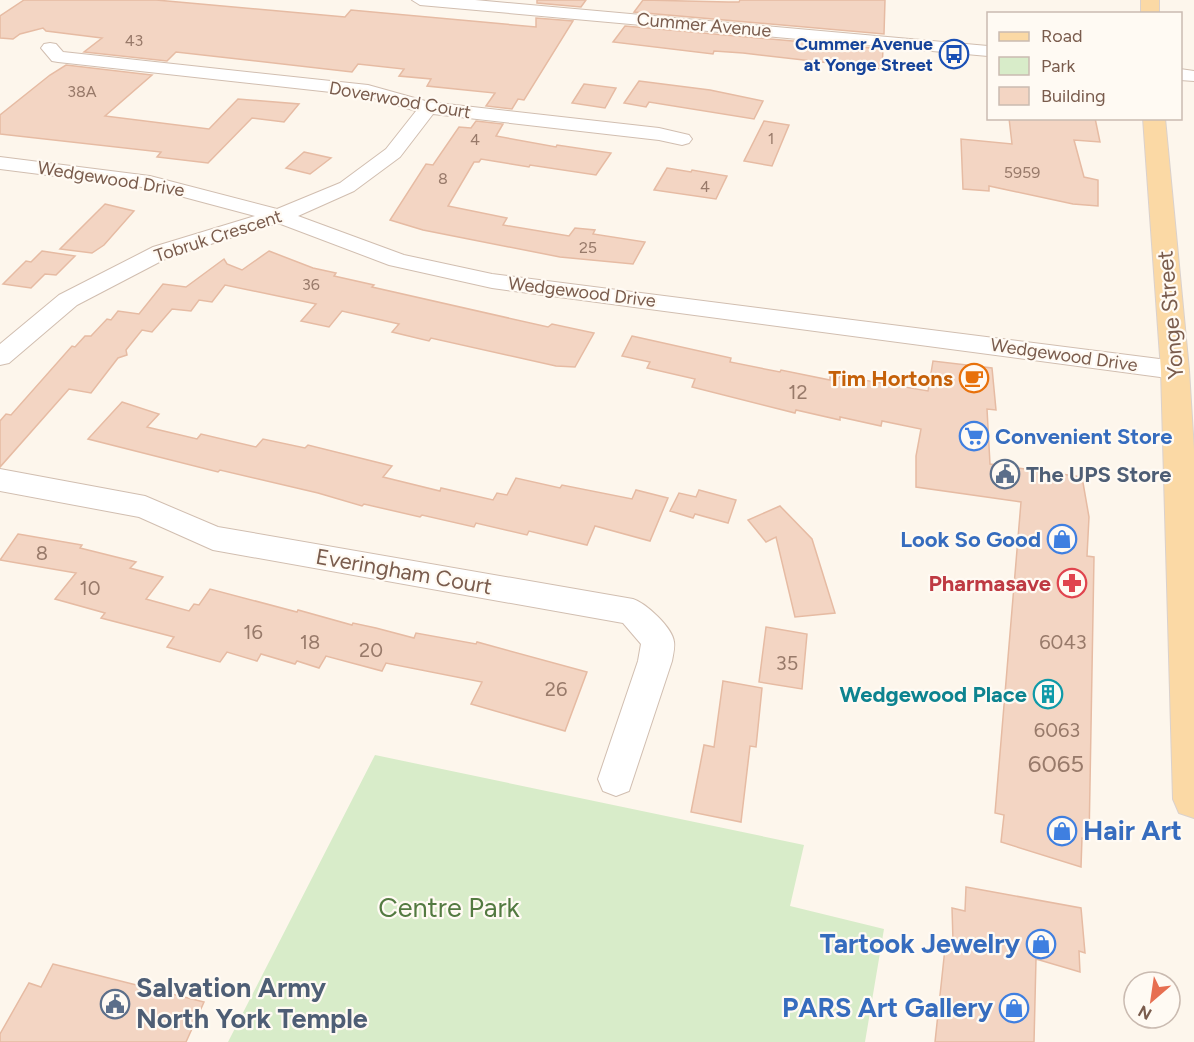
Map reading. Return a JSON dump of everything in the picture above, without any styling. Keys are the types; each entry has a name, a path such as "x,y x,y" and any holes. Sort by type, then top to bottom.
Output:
{"main road":[{"name":"Yonge Street","path":"1154,120 1175,370 1186,462 1194,799"}],"street":[{"name":"Cummer Avenue","path":"420,0 498,4 987,51"},
{"name":"Doverwood Court","path":"50,48 58,57 368,91 428,108 659,134 682,139"},
{"name":"Tobruk Crescent","path":"0,357 68,300 161,252 279,216 347,188 393,153 428,108"},
{"name":"Wedgewood Drive","path":"0,163 150,182 196,193 279,216 397,260 492,281 1175,370"},
{"name":"Everingham Court","path":"0,480 145,507 213,538 633,612 658,641 655,661 616,779"}],"green space":[{"name":"Centre Park","path":"375,755 804,845 790,906 884,929 865,1042 228,1042"}],"building":[{"path":"24,0 156,0 345,17 351,10 536,27 536,18 573,21 524,100 518,99 512,109 486,106 495,93 427,86 431,79 399,76 404,69 358,64 352,72 176,52 167,61 84,52 102,38 46,31 43,28 20,34 13,39 0,38 0,16"},
{"path":"537,0 586,0 581,7 537,3"},
{"path":"643,0 739,2 740,0 885,0 884,34 634,12"},
{"path":"625,26 883,49 882,69 743,53 714,51 713,54 613,42"},
{"path":"66,65 152,75 105,116 209,129 238,99 299,104 284,122 252,118 208,163 157,157 161,152 0,134 0,115"},
{"path":"639,81 710,90 763,101 754,119 649,102 646,107 624,103"},
{"path":"584,84 616,88 605,108 572,103"},
{"path":"1009,120 1095,120 1100,142 1074,140 1084,177 1098,180 1098,206 1073,204 989,186 989,191 963,189 961,139 1012,144"},
{"path":"476,121 503,124 496,136 556,147 557,145 611,153 596,175 481,159 479,162 474,162 448,206 507,218 503,225 569,236 575,228 595,230 593,234 645,242 633,264 560,257 423,230 390,220 426,164 433,165 459,127 471,128"},
{"path":"764,121 789,125 772,166 744,161"},
{"path":"304,152 331,158 310,174 286,168"},
{"path":"667,168 727,176 716,199 654,190"},
{"path":"105,204 134,211 104,245 92,253 60,249"},
{"path":"42,251 75,256 56,275 45,274 31,288 3,284 26,261 31,262"},
{"path":"269,251 313,268 336,273 334,276 374,285 372,287 548,327 552,324 594,333 575,367 556,366 431,338 429,341 392,332 399,324 342,311 329,327 301,321 316,304 225,285 212,302 199,300 191,311 172,309 152,332 142,330 126,350 127,355 118,358 91,393 69,389 0,467 0,421 6,414 11,415 72,346 75,347 85,336 91,336 107,319 111,320 118,311 139,314 163,284 186,287 224,259 227,264 242,270"},
{"path":"632,336 731,358 730,362 780,372 781,370 830,380 830,377 839,378 840,376 928,391 933,361 992,368 996,410 987,409 990,464 1082,477 1089,517 1087,556 1094,557 1089,841 1082,838 1081,867 1001,842 1004,815 995,813 1021,502 916,487 916,456 921,429 882,421 881,426 840,417 840,420 796,410 795,413 692,387 695,379 647,368 650,362 622,356"},
{"path":"122,402 159,414 147,427 197,439 201,434 256,447 263,439 305,448 308,445 392,466 383,477 440,491 441,488 493,500 497,493 507,495 516,478 560,488 562,485 632,499 636,490 668,498 650,541 595,526 587,545 529,531 527,535 476,523 474,527 364,504 362,506 318,493 220,470 218,472 88,439"},
{"path":"699,490 736,500 728,523 695,514 693,518 670,511 679,493 696,497"},
{"path":"780,506 812,539 835,613 795,617 776,537 766,542 748,520"},
{"path":"18,534 82,545 80,548 136,562 130,568 163,577 146,599 189,611 194,604 199,605 210,589 297,612 298,610 352,625 353,623 414,638 416,633 476,644 477,642 587,672 565,731 471,704 482,682 386,663 382,671 326,656 319,668 261,654 257,661 227,652 220,662 167,647 174,637 101,618 105,613 55,599 76,573 0,560"},
{"path":"766,627 807,634 802,689 759,682"},
{"path":"723,681 762,688 756,747 750,746 741,822 691,812 704,745 714,747"},
{"path":"966,887 1081,908 1085,953 1079,951 1080,972 1036,959 1034,1042 935,1042 946,939 953,941 952,908 965,911"},
{"name":"Salvation Army North York Temple","path":"53,964 204,1002 186,1042 0,1042 0,1034 29,983 41,987"}],"place":[{"name":"Cummer Avenue at Yonge Street","path":"954,54"},
{"name":"Tim Hortons","path":"974,378"},
{"name":"Convenient Store","path":"974,436"},
{"name":"The UPS Store","path":"1005,474"},
{"name":"Look So Good","path":"1062,539"},
{"name":"Pharmasave","path":"1072,583"},
{"name":"Wedgewood Place","path":"1048,694"},
{"name":"Hair Art","path":"1062,831"},
{"name":"Tartook Jewelry","path":"1041,944"},
{"name":"Salvation Army North York Temple","path":"115,1004"},
{"name":"PARS Art Gallery","path":"1014,1008"}]}
